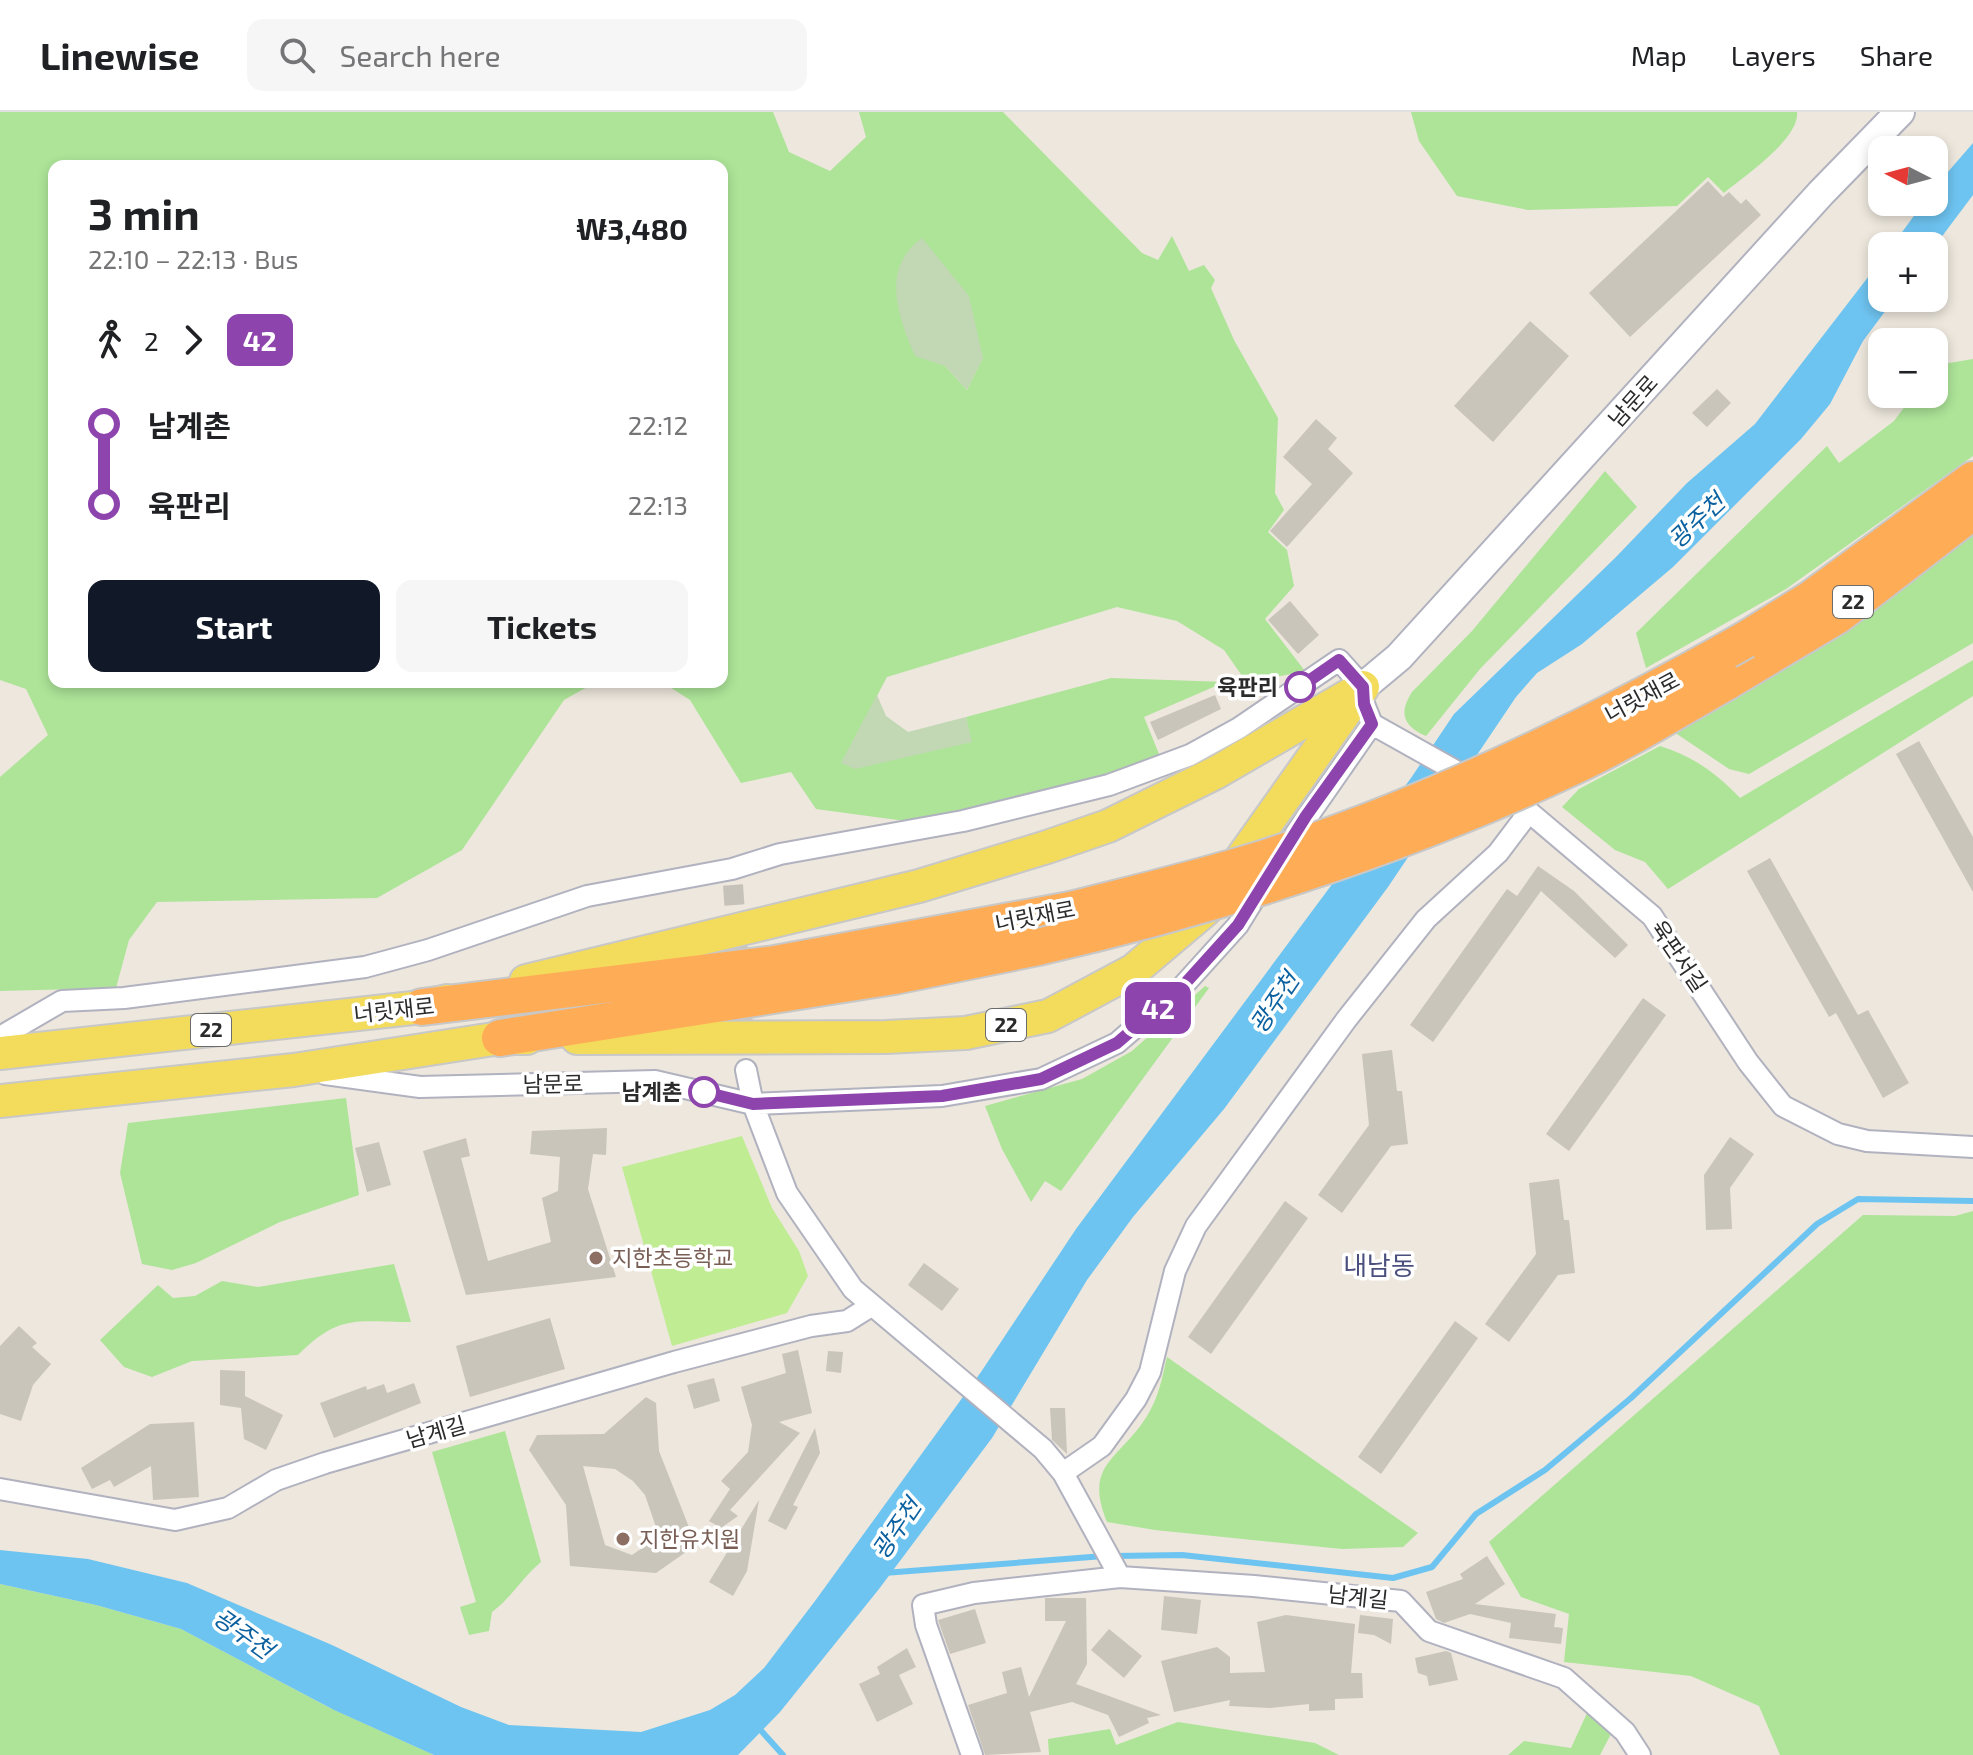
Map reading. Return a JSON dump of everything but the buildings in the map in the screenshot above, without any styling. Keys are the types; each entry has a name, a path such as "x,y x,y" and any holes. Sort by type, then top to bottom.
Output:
{"highway":[{"name":"너릿재로","path":"422,1007 775,964 1071,910 1258,860 1386,814 1595,722 1745,640 1811,599 1973,480"},
{"name":"너릿재로","path":"500,1038 894,976 1131,926 1235,895 1435,826 1574,766 1726,682 1838,615 1973,511"}],"main road":[{"name":"22","path":"422,1007 906,890 1047,847 1108,826 1217,772 1363,687"},
{"name":"22","path":"500,1038 886,1037 966,1033 1048,1016 1134,970 1205,910 1363,687"},
{"name":"너릿재로","path":"0,1053 422,1007"},
{"name":"너릿재로","path":"294,1070 500,1038"},
{"name":"남문로","path":"0,1101 294,1070"}],"street":[{"name":"남문로","path":"1363,687 1399,657 1821,193 1900,112"},
{"path":"0,1037 62,1001 124,998 365,967 428,950 587,896 733,877 780,854 963,821 1109,785 1190,755 1239,728 1339,660 1363,687 1364,704 1372,724"},
{"name":"남문로","path":"294,1070 420,1087 655,1081 753,1104 942,1096 1041,1079 1117,1043 1182,987 1238,925 1306,816 1372,724"},
{"name":"육판서길","path":"1372,724 1529,812 1652,916 1748,1062 1783,1106 1838,1134 1867,1141 1973,1147"},
{"path":"1063,1473 1102,1446 1136,1399 1150,1372 1175,1271 1196,1226 1346,1020 1417,931 1498,853 1529,812"},
{"path":"746,1070 753,1104 787,1193 853,1289 1021,1429 1063,1473 1117,1573"},
{"name":"남계길","path":"0,1489 175,1520 211,1514 276,1480 325,1463 674,1362 811,1326 847,1321 871,1306"},
{"name":"남계길","path":"972,1755 926,1625 923,1605 974,1593 1117,1573 1401,1601 1429,1631 1564,1678 1625,1732 1640,1755"}],"green space":[{"path":"0,112 773,112 789,152 830,171 866,137 859,112 1003,112 1142,253 1158,260 1172,236 1189,271 1204,265 1215,280 1211,288 1234,340 1278,418 1275,493 1284,510 1268,532 1287,550 1294,586 1265,619 1305,671 1247,683 1224,650 1177,621 1117,607 887,677 842,762 971,742 966,717 1111,678 1225,682 1144,717 1161,759 920,823 816,809 791,772 741,783 690,700 671,688 728,688 728,160 48,160 48,688 585,688 564,700 462,850 377,898 157,902 129,940 116,988 0,991 0,777 48,735 26,689 0,680","holes":["983,357 967,390 945,366"]},
{"path":"1411,112 1797,112 1790,134 1724,193 1708,177 1677,206 1528,210 1457,196 1419,141"},
{"path":"922,238 969,296 983,358 967,390 945,366 915,356 903,325 896,294 897,278 909,250"},
{"path":"1973,359 1973,456 1786,589 1646,668 1636,633 1827,446 1839,463 1894,421 1904,408 1948,408 1948,363"},
{"path":"1605,471 1637,507 1480,669 1426,736 1413,728 1404,713 1412,692 1472,631"},
{"path":"1973,532 1973,643 1749,774 1729,769 1665,726"},
{"path":"1973,660 1973,696 1668,889 1645,862 1615,850 1562,807 1579,789 1660,746 1703,766 1740,798"},
{"path":"877,695 886,716 908,732 966,717 972,742 855,769 841,763"},
{"path":"1205,986 1209,988 1061,1191 1045,1181 1031,1202 1002,1149 985,1106 1082,1079 1132,1051"},
{"path":"346,1098 359,1195 280,1222 196,1263 172,1270 142,1264 120,1173 128,1123"},
{"path":"742,1136 772,1208 799,1251 808,1276 787,1313 672,1346 622,1167"},
{"path":"1973,1211 1973,1755 1780,1755 1759,1706 1691,1676 1564,1662 1569,1614 1521,1597 1489,1542 1863,1215 1955,1216"},
{"path":"394,1264 411,1322 362,1321 338,1326 298,1355 192,1361 152,1377 124,1367 100,1340 158,1285 173,1298 195,1296 222,1281 258,1287"},
{"path":"1167,1357 1418,1533 1403,1547 1342,1549 1155,1530 1107,1522 1099,1487 1102,1474 1151,1409"},
{"path":"505,1431 541,1562 492,1612 489,1631 469,1635 460,1607 476,1602 432,1452"},
{"path":"0,1584 96,1605 181,1629 330,1708 434,1755 0,1755"},
{"path":"1588,1711 1612,1732 1600,1755 1508,1755 1524,1741 1571,1748"},
{"path":"1178,1722 1315,1743 1339,1755 1049,1755 1048,1739 1110,1729 1116,1745"}],"water":[{"path":"1973,143 1973,195 1945,232 1902,232 1914,216 1948,216 1948,172"},
{"name":"광주천","path":"1868,277 1868,312 1885,312 1873,328 1868,328 1868,334 1830,404 1801,439 1673,567 1582,644 1537,673 1516,697 1388,887 1224,1109 1133,1217 1087,1280 992,1438 879,1589 780,1712 738,1755 434,1755 334,1710 181,1629 96,1605 0,1584 0,1550 88,1559 187,1583 332,1645 461,1707 509,1725 641,1732 710,1710 735,1695 764,1668 815,1601 981,1372 1076,1229 1411,778 1454,714 1616,557 1687,483 1755,424"}],"waterway":[{"path":"1115,1556 1182,1555 1393,1578 1432,1567 1476,1514 1545,1470 1631,1398 1817,1224 1858,1199 1973,1201"},
{"name":"광주천","path":"884,1573 1104,1556"},
{"path":"756,1725 783,1755"}],"tunnel":[{"path":"733,885 746,1070"}],"bus line":[{"name":"42","path":"704,1092 753,1104 942,1096 1041,1079 1117,1043 1182,987 1238,925 1306,816 1372,724 1364,704 1363,687 1339,660 1300,687"}],"place":[{"name":"육판리","path":"1300,687"},
{"name":"남계촌","path":"704,1092"},
{"name":"지한초등학교","path":"596,1258"},
{"name":"지한유치원","path":"623,1539"}],"district":[{"name":"내남동","path":"1379,1266"}]}
